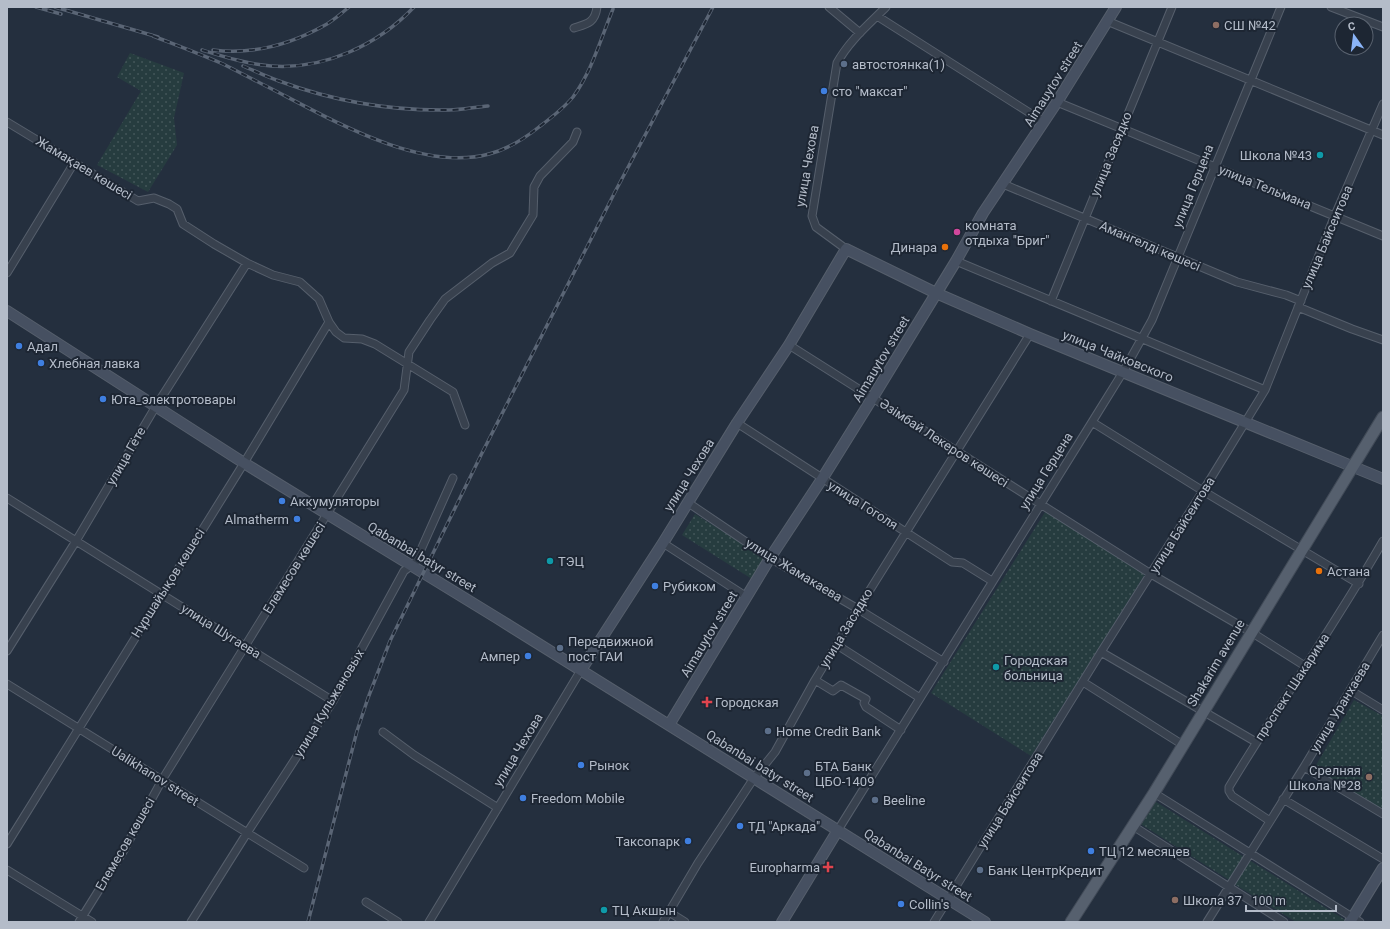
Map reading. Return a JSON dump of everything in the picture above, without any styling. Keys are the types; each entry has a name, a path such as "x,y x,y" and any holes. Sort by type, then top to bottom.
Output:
{"main road":[{"name":"Shakarim avenue","path":"1071,922 1154,793 1251,632 1354,467 1383,417"}],"street":[{"path":"574,28 588,23 593,19 596,14 597,7"},
{"path":"829,7 860,32"},
{"name":"улица Чехова","path":"429,922 581,670 663,543 737,423 789,345 846,249 816,227 812,216 837,63 843,52 860,32 886,7"},
{"name":"Aimauytov street","path":"669,725 770,558 822,479 873,397 956,261 984,212 1058,102 1116,7"},
{"name":"улица Засядко","path":"1051,302 1172,7"},
{"name":"улица Герцена","path":"782,922 920,698 944,662 992,581 1123,372 1152,320 1250,80 1282,7"},
{"path":"1331,7 1383,27"},
{"path":"877,16 1044,122"},
{"path":"1107,21 1383,135"},
{"name":"улица Тельмана","path":"1058,102 1383,236"},
{"name":"улица Байсеитова","path":"934,922 1265,390 1335,216 1383,104"},
{"name":"Жамақаев көшесі","path":"7,122 138,201 154,198 169,204 177,209 183,224 247,263 273,275 300,282 319,299 329,322 336,332 344,338 362,339 375,344 453,392 465,425"},
{"name":"Елемесов көшесі","path":"81,919 124,850 162,780 404,390 409,352 445,299 492,263 510,253 532,215 534,187 540,176 573,142 577,132"},
{"path":"7,273 74,163"},
{"name":"Амангелді көшесі","path":"1003,184 1237,282 1286,295 1299,304 1352,329 1383,340"},
{"name":"улица Чайковского","path":"846,249 936,294 1383,479"},
{"path":"956,261 1051,302 1265,390"},
{"name":"улица Гёте","path":"7,651 76,541 156,406 247,263"},
{"name":"Qabanbai batyr street","path":"7,311 244,463 838,830"},
{"name":"Нұршайықов көшесі","path":"7,844 161,594 244,463 329,322"},
{"name":"улица Засядко","path":"663,922 698,862 754,778 775,752 815,680 858,609 1030,334"},
{"name":"Әзімбай Лекеров көшесі","path":"789,345 1151,574 1251,632 1305,666"},
{"path":"1092,422 1203,491 1359,584"},
{"name":"улица Гоголя","path":"737,423 952,562 963,563 992,581"},
{"name":"улица Кульжановых","path":"191,922 247,832 333,701 404,571 415,563 453,478"},
{"name":"улица Шугаева","path":"7,498 333,701"},
{"name":"улица Жамакаева","path":"687,502 770,558 858,609 944,662"},
{"name":"проспект Шакарима","path":"1270,821 1232,796 1229,791 1229,786 1359,584 1383,542"},
{"path":"663,543 747,597"},
{"name":"улица Уранхаева","path":"1208,922 1304,767 1383,635"},
{"path":"837,645 920,698"},
{"path":"1101,652 1256,742"},
{"path":"815,680 833,691 841,685 866,699 864,703 866,707 901,730"},
{"path":"1083,682 1183,745"},
{"name":"Ualikhanov street","path":"7,684 304,868"},
{"path":"1350,690 1383,710"},
{"path":"383,732 414,755 498,808"},
{"path":"1304,767 1383,814"},
{"path":"1154,793 1354,920 1383,868"},
{"path":"1283,799 1383,859"},
{"path":"1133,826 1284,922"},
{"name":"Qabanbai Batyr street","path":"838,830 985,922"},
{"path":"7,870 81,919 92,922"},
{"path":"366,902 398,922"},
{"path":"669,912 685,922"}],"green space":[{"path":"130,53 184,73 174,118 177,145 148,192 97,165 141,91 117,77"},
{"path":"1047,509 1147,571 1031,756 931,693"},
{"path":"695,514 765,558 752,579 682,535"},
{"path":"1354,700 1383,716 1383,813 1312,772"},
{"path":"1153,800 1244,857 1229,880 1139,823"},
{"path":"1249,860 1347,921 1296,922 1234,884"}],"railway":[{"path":"36,7 61,14"},
{"path":"55,7 158,37"},
{"path":"213,50 243,51 286,42 327,24 349,7"},
{"path":"202,50 253,64 271,66 311,64 349,52 367,43 400,21 414,7"},
{"path":"308,922 357,731 390,641 482,453 616,190 713,7"},
{"path":"153,36 223,64 345,126 374,139 404,149 433,156 462,158 489,154 509,146 533,131 565,105 573,97 586,76 613,9"},
{"path":"243,66 270,78 299,88 341,99 384,107 454,110 488,106"}],"place":[{"name":"СШ №42","path":"1216,25"},
{"name":"автостоянка(1)","path":"844,64"},
{"name":"сто \"максат\"","path":"824,91"},
{"name":"Школа №43","path":"1320,155"},
{"name":"комната отдыха \"Бриг\"","path":"957,232"},
{"name":"Динара","path":"945,247"},
{"name":"Адал","path":"19,346"},
{"name":"Хлебная лавка","path":"41,363"},
{"name":"Юта_электротовары","path":"103,399"},
{"name":"Аккумуляторы","path":"282,501"},
{"name":"Almatherm","path":"297,519"},
{"name":"ТЭЦ","path":"550,561"},
{"name":"Астана","path":"1319,571"},
{"name":"Рубиком","path":"655,586"},
{"name":"Передвижной пост ГАИ","path":"560,648"},
{"name":"Ампер","path":"528,656"},
{"name":"Городская больница","path":"996,667"},
{"name":"Городская","path":"707,702"},
{"name":"Home Credit Bank","path":"768,731"},
{"name":"Рынок","path":"581,765"},
{"name":"БТА Банк ЦБО-1409","path":"807,773"},
{"name":"Срелняя Школа №28","path":"1369,777"},
{"name":"Freedom Mobile","path":"523,798"},
{"name":"Beeline","path":"875,800"},
{"name":"ТД \"Аркада\"","path":"740,826"},
{"name":"Таксопарк","path":"688,841"},
{"name":"ТЦ 12 месяцев","path":"1091,851"},
{"name":"Europharma","path":"828,867"},
{"name":"Банк ЦентрКредит","path":"980,870"},
{"name":"Школа 37","path":"1175,900"},
{"name":"Collin's","path":"901,904"},
{"name":"ТЦ Акшын","path":"604,910"}]}
